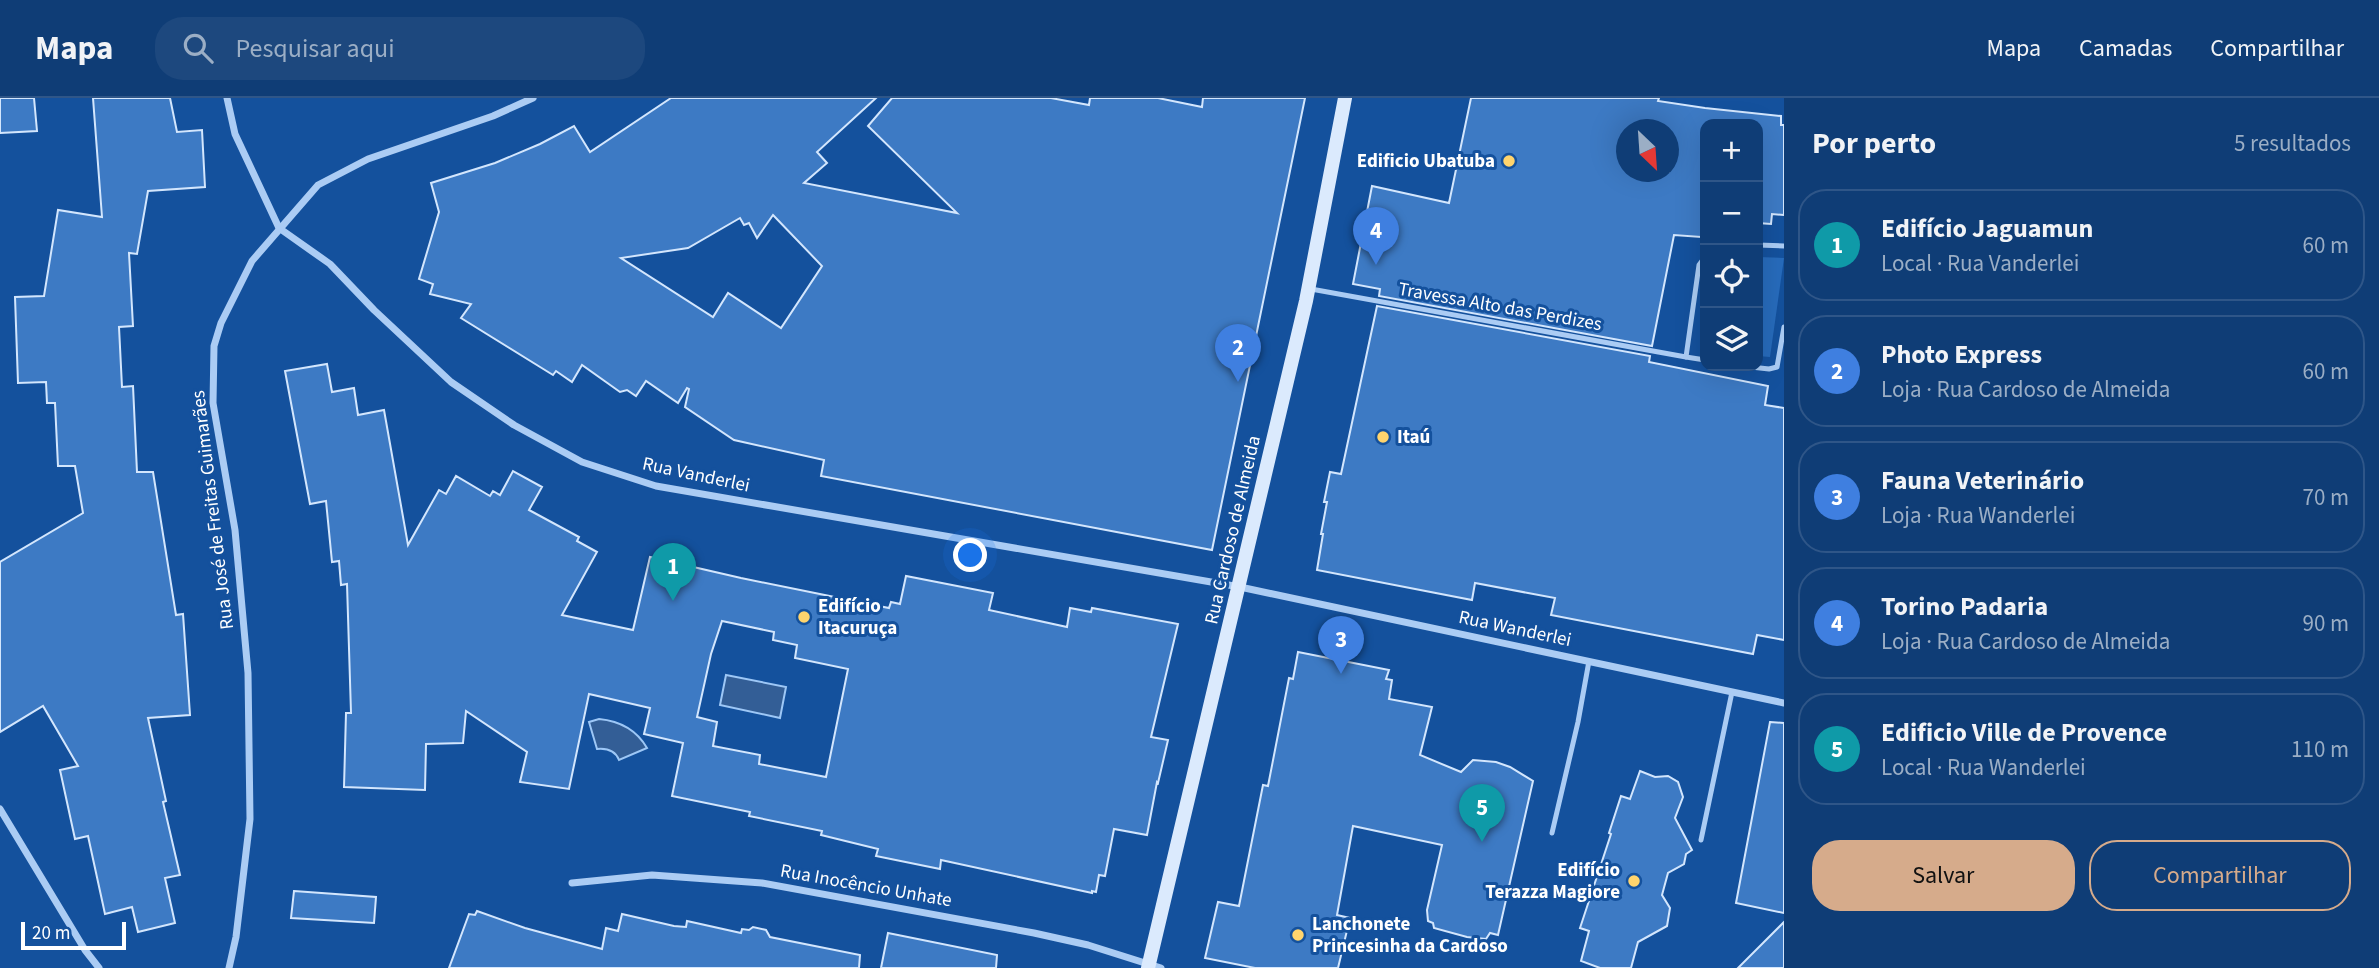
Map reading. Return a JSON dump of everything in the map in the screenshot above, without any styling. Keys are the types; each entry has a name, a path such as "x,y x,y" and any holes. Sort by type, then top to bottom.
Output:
{"main road":[{"name":"Rua Cardoso de Almeida","path":"1153,967 1308,289 1345,98"}],"street":[{"name":"Rua Vanderlei","path":"227,98 235,134 279,228 330,264 374,310 451,382 514,425 582,462 656,486 1240,587"},
{"name":"Rua José de Freitas Guimarães","path":"229,968 236,937 250,820 248,673 235,530 213,403 214,346 221,323 252,261 318,185 352,166 493,116 533,98"},
{"name":"Rua Wanderlei","path":"1240,587 1784,703"},
{"path":"0,810 85,950 99,968"},
{"name":"Rua Inocêncio Unhate","path":"572,883 652,875 762,883 1034,933 1088,945 1153,967"}],"lane":[{"path":"1763,245 1784,246"},
{"path":"1686,357 1700,264"},
{"name":"Travessa Alto das Perdizes","path":"1308,289 1700,359"},
{"path":"1763,368 1777,366 1784,327"},
{"path":"1552,833 1589,662"},
{"path":"1701,840 1732,692"}],"shaded area":[{"path":"1763,257 1784,258 1770,357 1763,356"},
{"path":"726,675 786,687 780,718 720,705"},
{"path":"599,719 627,727 647,748 619,760 610,750 597,749 589,722"}],"building":[{"path":"0,98 34,98 37,131 0,133"},
{"path":"93,98 170,98 177,132 202,130 205,187 148,191 137,254 129,253 133,326 119,327 122,387 133,386 137,472 153,472 176,615 183,614 190,715 148,718 180,875 165,878 175,923 138,932 132,907 105,914 88,836 75,839 60,770 78,766 43,706 0,732 0,562 83,513 75,466 58,466 55,403 47,403 46,382 18,383 15,297 44,296 58,210 102,217"},
{"path":"671,98 876,98 817,152 827,163 804,183 957,213 868,126 892,98 1051,98 1089,105 1090,98 1158,98 1202,107 1203,98 1305,98 1212,550 821,476 824,460 734,440 685,407 687,388 678,403 646,381 636,396 627,390 620,392 582,365 572,382 556,371 553,375 461,318 471,304 430,294 433,284 419,279 439,212 431,183 495,163 574,126 590,152","holes":["773,215 822,266 781,328 728,293 713,317 621,258 688,248 740,218 744,225 749,223 757,238"]},
{"path":"1471,98 1659,98 1658,101 1705,108 1781,116 1781,125 1784,125 1784,215 1772,214 1771,224 1763,223 1763,119 1700,119 1700,237 1674,235 1652,346 1379,296 1380,289 1353,284 1372,186 1449,203"},
{"path":"1377,306 1650,356 1649,362 1768,386 1765,405 1784,408 1784,640 1757,635 1753,654 1551,615 1555,598 1475,583 1472,600 1317,570 1330,472 1341,474"},
{"path":"327,364 332,392 354,388 358,415 384,410 408,545 439,490 446,494 456,476 490,496 493,491 500,495 513,471 542,487 529,510 579,537 577,541 597,552 562,615 633,630 650,557 889,608 891,602 900,604 906,576 993,593 989,610 1067,627 1070,608 1091,612 1092,608 1178,624 1151,737 1168,740 1147,835 1114,829 1105,876 1099,875 1096,892 1092,893 941,860 940,869 876,856 878,849 821,835 822,831 749,816 750,812 672,796 683,743 644,734 650,708 589,694 569,789 520,782 527,752 466,711 463,743 426,744 425,790 344,787 346,713 351,713 347,584 341,585 339,561 332,562 326,501 310,504 285,371","holes":["722,621 774,632 773,640 797,645 795,658 848,669 826,777 759,764 760,755 713,746 717,722 697,717 711,654"]},
{"path":"1298,652 1389,670 1386,679 1392,680 1389,699 1432,707 1420,755 1461,772 1473,760 1496,762 1533,781 1498,935 1490,933 1486,939 1467,937 1434,928 1433,923 1428,921 1427,910 1442,845 1353,826 1337,915 1350,918 1338,968 1255,968 1205,958 1218,902 1239,906 1263,785 1268,786 1289,678 1293,679"},
{"path":"1770,722 1784,723 1784,913 1736,903"},
{"name":"Edifício Terazza Magiore","path":"1640,771 1655,777 1668,776 1678,782 1683,797 1675,818 1692,850 1686,854 1684,864 1668,873 1662,895 1670,908 1667,926 1638,942 1631,968 1600,968 1581,961 1589,931 1580,928 1621,796 1630,799"},
{"path":"294,891 376,897 374,923 291,918"},
{"path":"477,911 525,928 602,949 606,928 618,931 622,914 674,926 686,927 687,921 741,933 742,929 749,930 753,927 766,930 770,937 860,955 859,968 449,968 469,914 475,915"},
{"path":"1784,922 1784,968 1738,968"},
{"path":"888,933 997,955 996,968 881,968"}],"place":[{"name":"Edificio Ubatuba","path":"1509,161"},
{"name":"Torino Padaria","path":"1376,265"},
{"name":"Photo Express","path":"1238,382"},
{"name":"Itaú","path":"1383,437"},
{"name":"Edifício Jaguamun","path":"673,601"},
{"name":"Edifício Itacuruça","path":"804,617"},
{"name":"Fauna Veterinário","path":"1341,674"},
{"name":"Edificio Ville de Provence","path":"1482,842"},
{"name":"Edifício Terazza Magiore","path":"1634,881"},
{"name":"Lanchonete Princesinha da Cardoso","path":"1298,935"}]}
